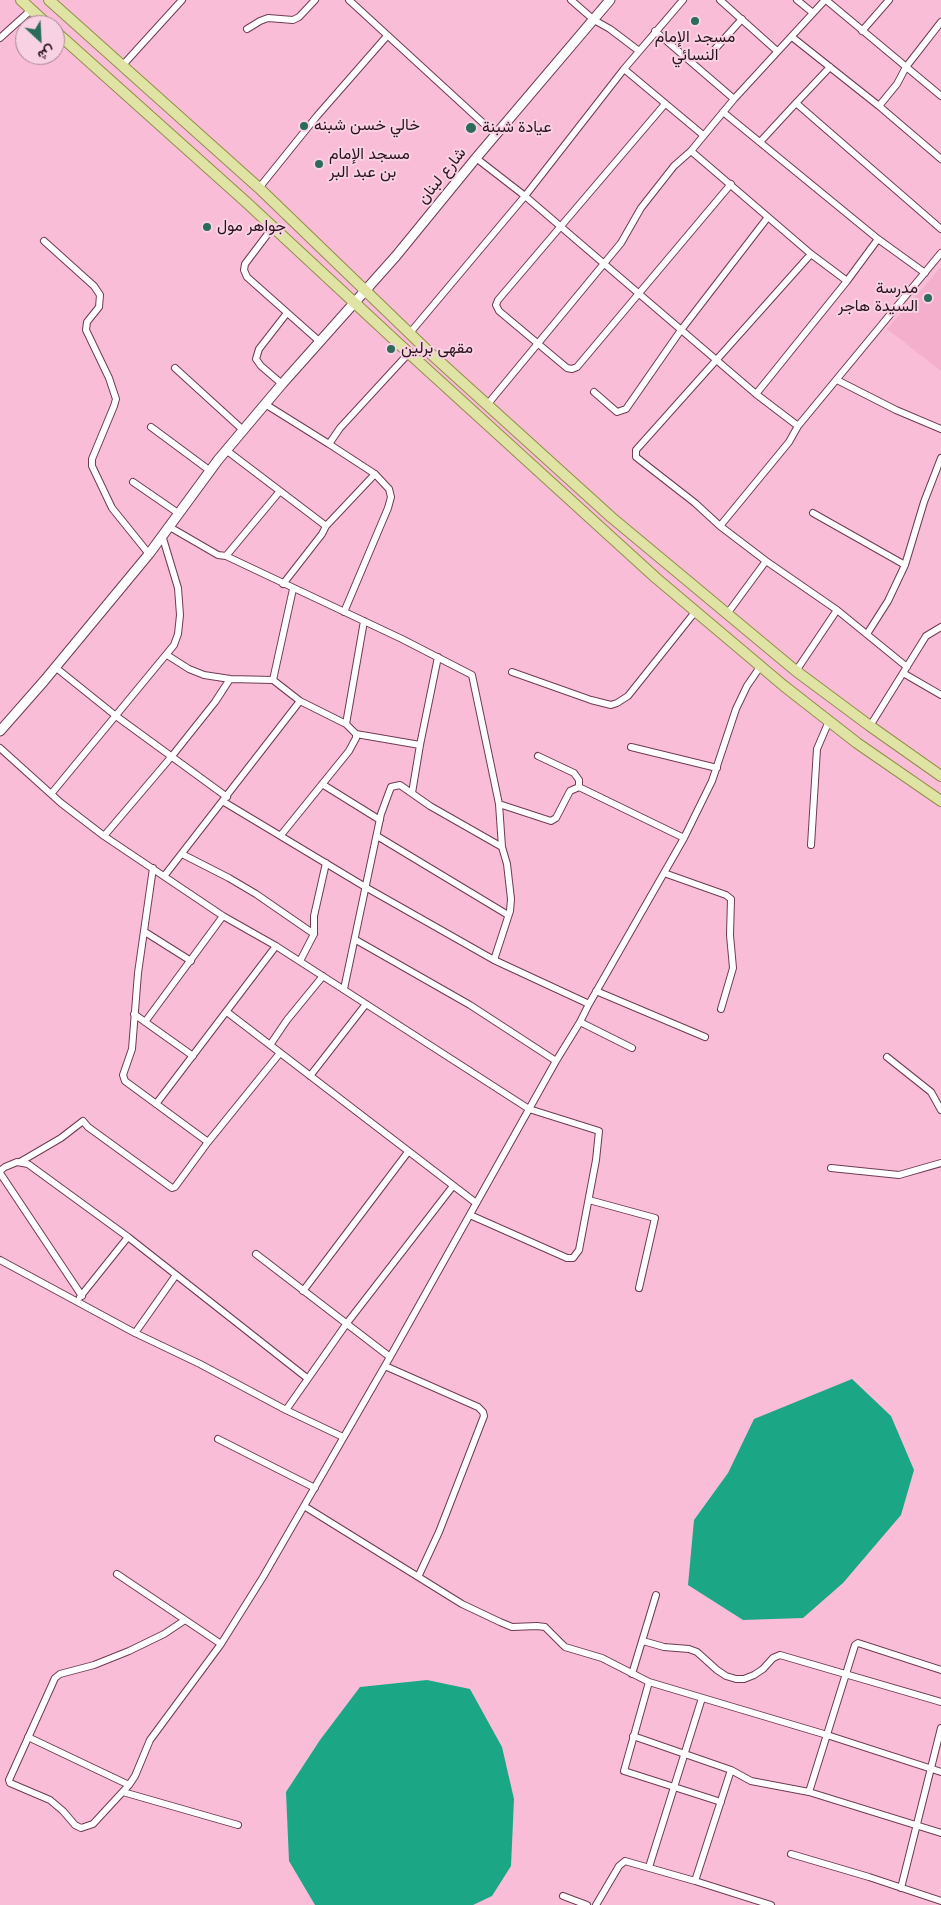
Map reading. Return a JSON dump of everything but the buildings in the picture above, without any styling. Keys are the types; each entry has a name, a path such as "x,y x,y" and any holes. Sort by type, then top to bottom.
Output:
{"main road":[{"path":"21,0 37,15"},
{"path":"55,2 122,66 259,188 487,406 611,517 796,671 941,776"},
{"path":"65,40 695,612 760,667 857,743 941,801"}],"street":[{"path":"122,66 182,0"},
{"path":"247,29 268,18 293,20 300,17 316,0"},
{"path":"349,0 495,134"},
{"path":"571,0 594,20 610,29 639,51"},
{"name":"شارع لبنان","path":"0,731 149,554 226,450 319,341 366,291 495,134 610,0"},
{"path":"410,334 525,196 655,31 683,0"},
{"path":"720,0 777,51"},
{"path":"797,0 813,14"},
{"path":"487,406 621,243 641,208 674,166 690,151 777,51 792,38 826,0 941,96"},
{"path":"862,31 888,0"},
{"path":"0,38 31,10"},
{"path":"715,49 742,19"},
{"path":"879,106 941,22"},
{"path":"655,31 734,99"},
{"path":"259,188 317,116 387,36"},
{"path":"792,38 879,106 941,159"},
{"path":"760,142 830,68"},
{"path":"624,69 703,135"},
{"path":"796,103 941,229"},
{"path":"665,104 498,300 496,305 499,311 567,368 572,369 578,366 731,184"},
{"path":"723,112 878,239 925,273"},
{"path":"690,151 811,254 847,281"},
{"path":"476,158 525,196 756,394 798,426"},
{"path":"594,392 617,412 626,409 681,330 768,217"},
{"path":"273,227 245,264 244,270 247,277 319,341"},
{"path":"756,394 847,281 878,239"},
{"path":"44,241 94,286 100,295 99,307 87,322 86,330 109,378 116,399 92,459 92,466 112,508 149,554"},
{"path":"720,526 789,442 798,426 838,380 941,253"},
{"path":"811,254 636,450 635,454 641,462 695,503 720,526 766,561 837,610 867,634 905,670 941,695"},
{"path":"282,384 261,366 256,359 259,349 287,313"},
{"path":"329,444 340,428 409,353"},
{"path":"175,368 243,430"},
{"path":"838,380 896,410 941,429"},
{"path":"265,404 375,474 389,489 388,508 344,612"},
{"path":"152,426 210,470"},
{"path":"226,450 326,526"},
{"path":"867,634 888,601 905,565 924,502 941,458"},
{"path":"283,584 322,534 326,526 375,474"},
{"path":"133,482 178,513"},
{"path":"226,556 280,491"},
{"path":"813,512 905,565"},
{"path":"168,526 218,555 226,556 438,657 474,678 499,804 502,847 507,864 511,899 494,960"},
{"path":"51,794 174,645 178,634 180,615 178,588 162,535"},
{"path":"727,614 766,561"},
{"path":"273,680 293,589"},
{"path":"796,671 837,610"},
{"path":"512,672 591,700 611,705 628,696 695,612"},
{"path":"346,724 364,622"},
{"path":"870,726 926,636 941,627"},
{"path":"167,655 189,669 204,675 230,679 273,680 300,701 346,724 356,734 420,745"},
{"path":"412,793 438,657"},
{"path":"55,667 116,716 172,756 225,800 366,888 494,960 589,1004"},
{"path":"185,1620 164,1634 129,1651 94,1665 60,1674 52,1684 9,1782 50,1800 75,1825 81,1828 93,1824 130,1785 141,1765 150,1740 221,1644 263,1577 385,1366 684,838 717,768 736,709 747,686 760,667"},
{"path":"104,836 172,756 215,702 230,679"},
{"path":"165,875 300,701"},
{"path":"811,846 817,749 829,721"},
{"path":"281,835 349,751 356,738 356,734"},
{"path":"631,746 717,768"},
{"path":"0,748 51,794 104,836 224,916 300,961 529,1109 599,1131 589,1200 579,1250 573,1258 568,1258 470,1215"},
{"path":"538,756 574,773 579,780 579,787"},
{"path":"322,784 380,820"},
{"path":"344,989 356,940 380,820 391,787 400,785 438,810 502,847"},
{"path":"499,804 551,821 556,818 570,791 579,787 684,838"},
{"path":"377,836 508,915"},
{"path":"182,854 256,894 314,934"},
{"path":"300,961 314,934 314,916 326,863"},
{"path":"153,868 138,973 132,1049 123,1073 124,1078 208,1142"},
{"path":"664,873 726,895 730,900 729,928 733,968 721,1009"},
{"path":"145,1022 224,916"},
{"path":"145,932 191,961"},
{"path":"356,940 470,1006 556,1061"},
{"path":"156,1104 276,946"},
{"path":"270,1045 287,1020 323,976"},
{"path":"596,991 704,1037"},
{"path":"310,1076 366,1004"},
{"path":"227,1012 476,1203"},
{"path":"134,1014 193,1056"},
{"path":"580,1022 632,1048"},
{"path":"82,1296 0,1172 11,1164 20,1162 61,1138 83,1121 88,1127 173,1188 280,1053"},
{"path":"887,1057 931,1092 941,1110"},
{"path":"303,1291 408,1152"},
{"path":"20,1162 28,1164 128,1237 307,1378"},
{"path":"831,1168 899,1175 941,1163"},
{"path":"286,1410 347,1323 453,1186"},
{"path":"589,1200 654,1217 639,1288"},
{"path":"75,1302 82,1296 128,1237"},
{"path":"256,1254 390,1357"},
{"path":"0,1260 135,1333 343,1437"},
{"path":"135,1333 176,1275"},
{"path":"385,1366 478,1407 484,1416 457,1487 418,1575"},
{"path":"218,1439 315,1488"},
{"path":"304,1506 462,1604 500,1622 512,1627 545,1627 565,1647 602,1658 649,1682 827,1735 941,1772"},
{"path":"117,1574 221,1644"},
{"path":"632,1674 656,1595"},
{"path":"642,1641 664,1647 689,1649 697,1652 726,1676 744,1678 754,1675 764,1669 773,1658 780,1655 941,1702"},
{"path":"809,1792 855,1645 858,1643 941,1670"},
{"path":"649,1682 624,1771 721,1802"},
{"path":"649,1867 702,1698"},
{"path":"901,1888 941,1728"},
{"path":"633,1736 731,1770 751,1781 809,1792 941,1833"},
{"path":"28,1737 130,1785"},
{"path":"695,1881 731,1770"},
{"path":"123,1792 238,1825"},
{"path":"791,1854 941,1901"},
{"path":"596,1905 622,1863 630,1862 771,1905"},
{"path":"563,1896 587,1905"}],"shaded area":[{"name":"مدرسة السيدة هاجر","path":"941,267 941,371 887,329"},
{"path":"852,1379 891,1416 914,1470 901,1515 843,1583 803,1618 743,1620 688,1585 694,1520 728,1473 754,1419"},
{"path":"427,1680 470,1689 502,1747 514,1799 511,1866 492,1896 473,1905 315,1905 289,1861 286,1792 320,1740 360,1687"}],"place":[{"name":"مسجد الإمام النسائي","path":"695,21"},
{"name":"خالي خسن شبنه","path":"304,126"},
{"name":"عيادة شبنة","path":"471,128"},
{"name":"مسجد الإمام بن عبد البر","path":"319,164"},
{"name":"جواهر مول","path":"207,227"},
{"name":"مدرسة السيدة هاجر","path":"928,298"},
{"name":"مقهى برلين","path":"391,349"}]}
